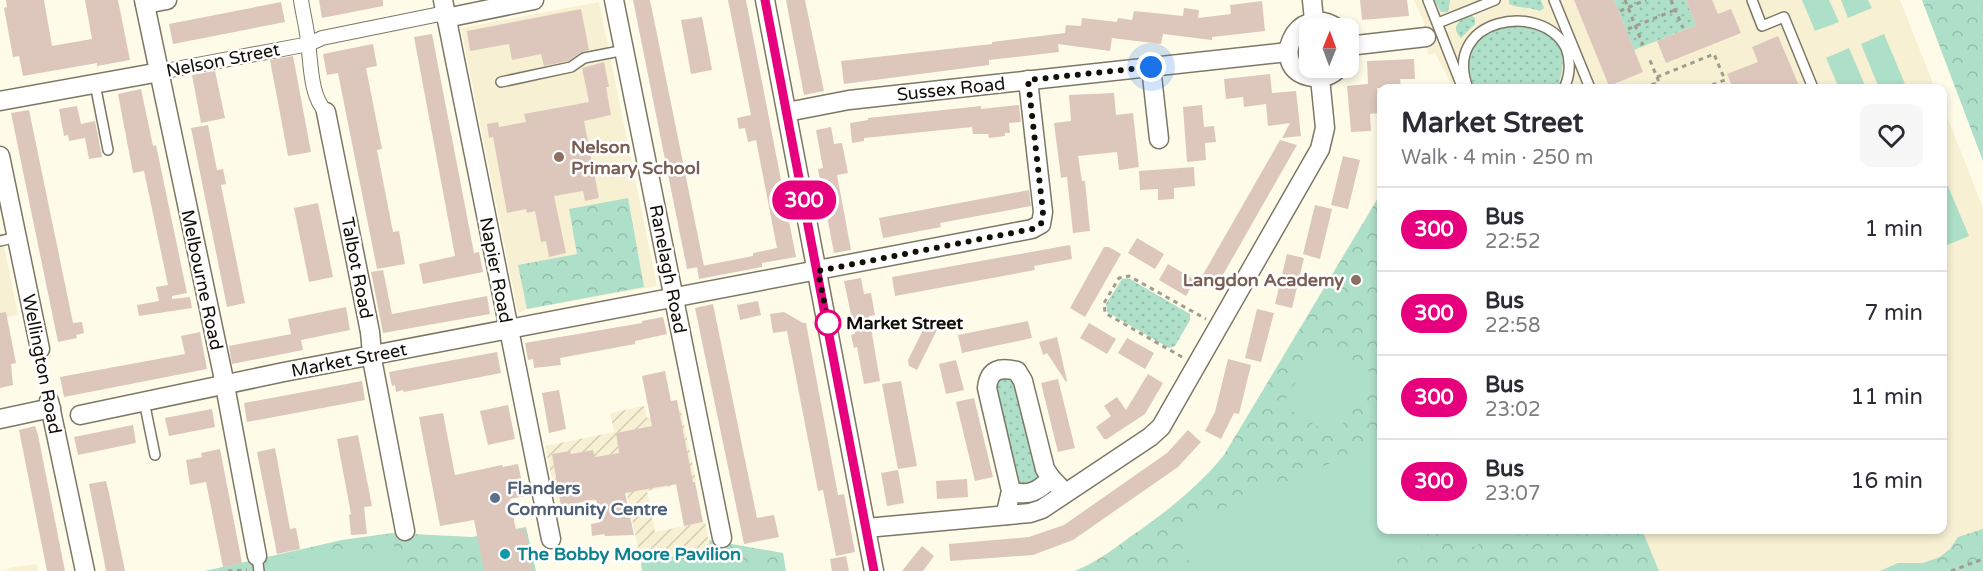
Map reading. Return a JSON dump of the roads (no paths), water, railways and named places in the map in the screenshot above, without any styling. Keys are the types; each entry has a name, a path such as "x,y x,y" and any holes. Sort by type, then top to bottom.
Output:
{"street":[{"path":"145,2 166,0"},
{"path":"301,0 309,44 308,53 319,105 326,112"},
{"name":"Nelson Street","path":"0,101 309,44 322,38 445,10 534,0"},
{"name":"Ranelagh Road","path":"614,0 722,538"},
{"path":"765,0 874,571"},
{"path":"1312,0 1314,18"},
{"name":"Melbourne Road","path":"145,2 225,385 258,565"},
{"name":"Napier Road","path":"445,10 507,329 551,539"},
{"path":"1299,28 1292,34 1288,52 1293,66 1299,71"},
{"path":"1359,44 1435,32"},
{"name":"Sussex Road","path":"787,112 849,100 1288,52"},
{"path":"1151,67 1159,139"},
{"path":"867,528 1030,513 1042,509 1150,437 1161,427 1320,149 1325,128 1320,78"},
{"name":"Market Street","path":"81,415 507,329 1032,229 1041,224 1043,212 1028,80"},
{"name":"Talbot Road","path":"326,112 368,324 405,531"},
{"name":"Wellington Road","path":"0,156 8,239 40,348"},
{"path":"1007,515 1011,491 987,388 988,378 994,371 1005,368 1017,371 1023,381 1045,469 1065,492"},
{"name":"Wellington Road","path":"0,419 50,405 85,571"},
{"path":"1011,491 1028,495 1042,488 1051,478"}],"lane":[{"path":"1428,0 1435,32 1461,84"},
{"path":"1554,0 1568,44 1588,84"},
{"path":"1752,0 1762,26 1784,17 1811,84"},
{"path":"1435,32 1495,3"},
{"path":"1467,84 1463,69 1466,47 1478,28 1497,16 1519,12 1540,18 1558,32 1568,44 1570,62 1565,84"},
{"path":"501,82 571,67 584,58 625,50"},
{"path":"95,84 108,150"},
{"path":"144,401 155,454"}],"place":[{"name":"Nelson Primary School","path":"559,157"},
{"name":"Langdon Academy","path":"1356,280"},
{"name":"Market Street","path":"828,323"},
{"name":"Flanders Community Centre","path":"495,498"},
{"name":"The Bobby Moore Pavilion","path":"505,554"}]}
